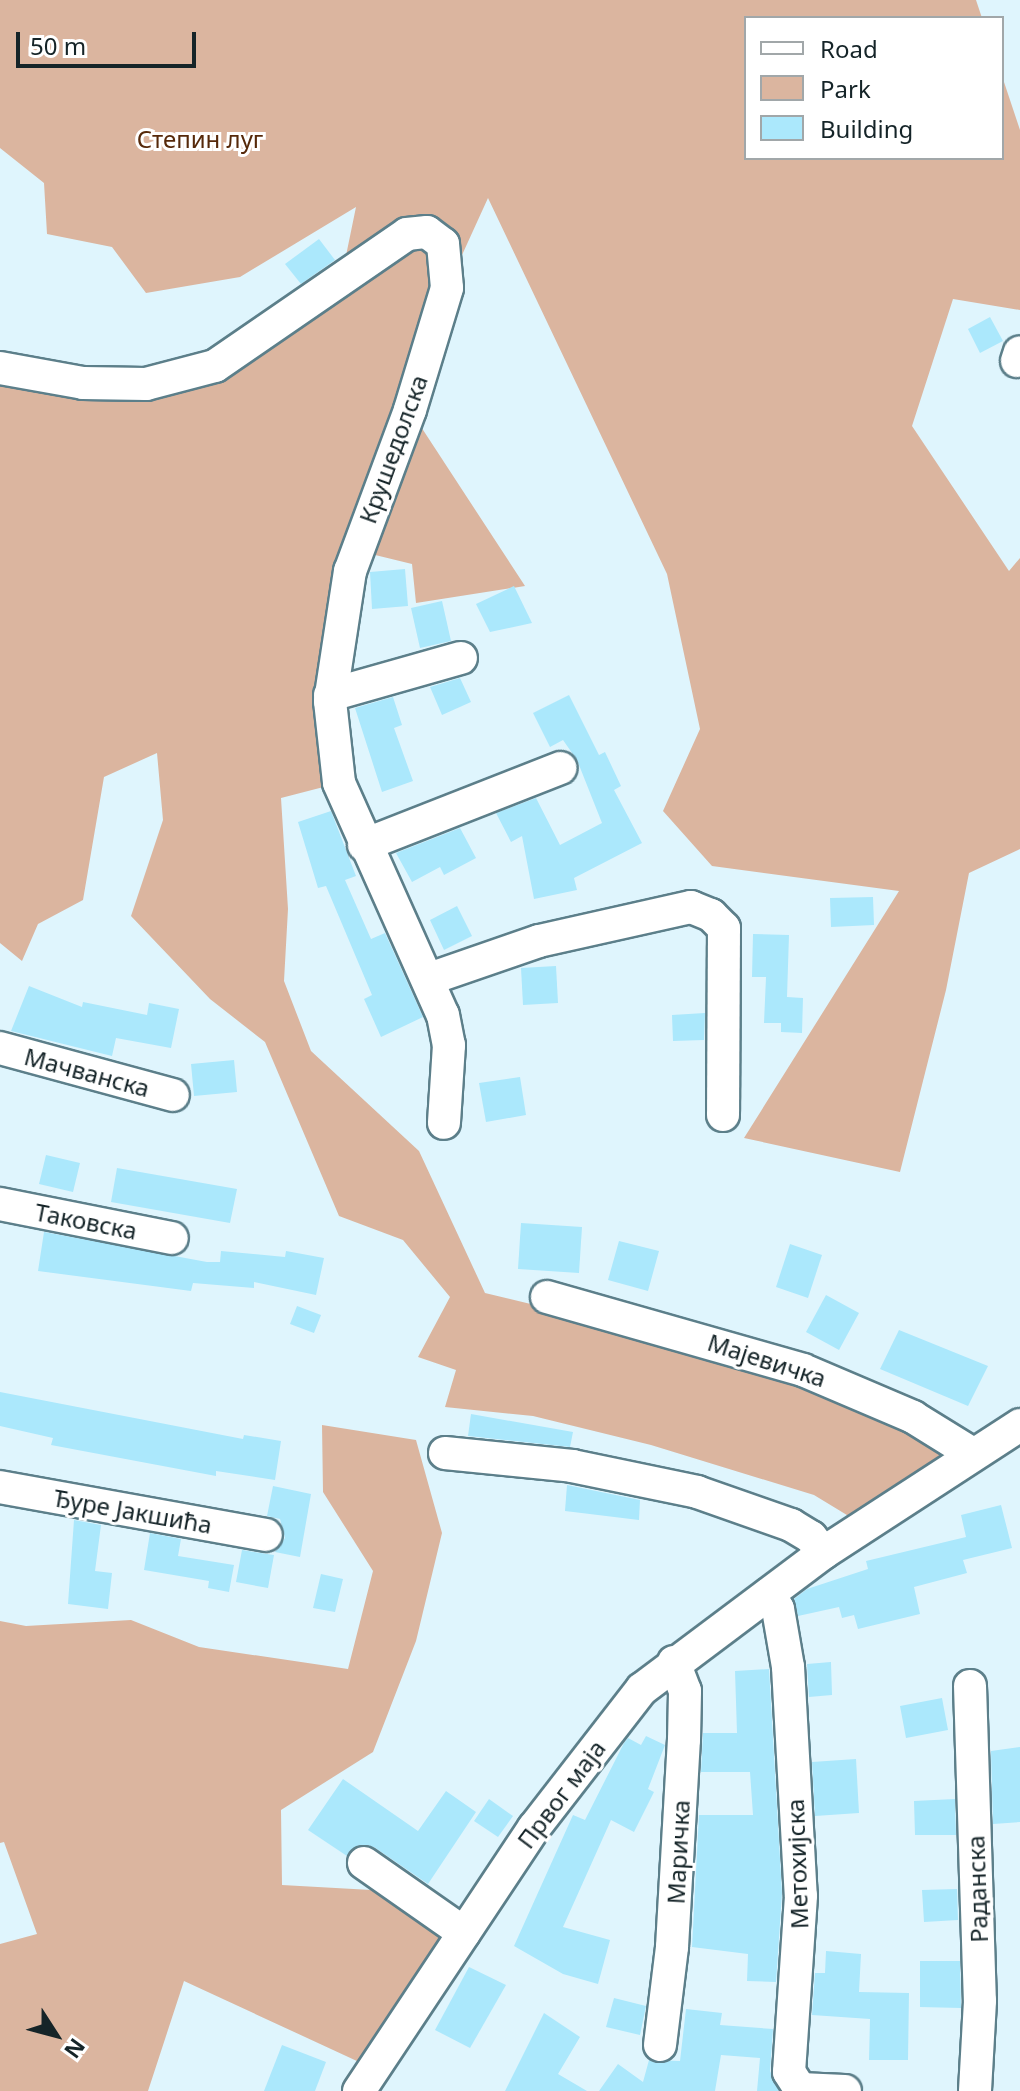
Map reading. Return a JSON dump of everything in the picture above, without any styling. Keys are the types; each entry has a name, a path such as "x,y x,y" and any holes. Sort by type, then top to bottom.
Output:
{"street":[{"name":"Крушедолска","path":"0,368 83,383 146,384 215,366 397,239 420,231 443,244 447,288 410,410 350,571 330,695 334,766 364,845 429,979 449,1045 444,1123"},
{"path":"330,695 461,658"},
{"path":"364,845 560,768"},
{"path":"429,979 539,941 691,907 711,915 724,928 723,1115"},
{"name":"Мачванска","path":"0,1048 173,1095"},
{"name":"Таковска","path":"0,1204 172,1238"},
{"name":"Мајевичка","path":"547,1297 803,1370 927,1424 973,1454"},
{"name":"Првог маја","path":"359,2091 534,1828 628,1705 674,1662 823,1553 1020,1425"},
{"path":"445,1453 572,1466 697,1492 791,1525 811,1537 823,1553"},
{"name":"Ђуре Јакшића","path":"0,1487 266,1535"},
{"name":"Метохијска","path":"769,1594 781,1618 788,1667 801,1896 789,2072 800,2089 845,2091"},
{"name":"Маричка","path":"660,2045 672,1947 684,1740 685,1691 674,1662"},
{"name":"Раданска","path":"970,1686 980,2001 975,2091"},
{"path":"364,1863 464,1933"}],"green space":[{"name":"Степин луг","path":"0,0 976,0 981,16 744,16 744,160 1004,160 1004,82 1020,130 1020,310 953,299 912,426 1009,571 1020,558 1020,849 969,873 946,990 900,1172 744,1138 899,891 712,866 663,811 700,729 667,574 488,198 447,288 410,410 525,586 416,603 412,564 367,553 362,538 339,783 281,798 288,909 284,981 311,1051 419,1151 485,1293 803,1370 973,1454 865,1526 814,1495 651,1445 533,1416 445,1407 456,1370 418,1357 450,1297 403,1240 339,1216 265,1042 210,999 131,916 163,820 157,753 104,777 83,900 38,924 22,961 0,943 0,377 215,366 341,280 356,207 240,277 146,293 112,247 47,234 44,183 0,148"},
{"path":"322,1425 416,1440 442,1533 416,1641 373,1752 281,1810 282,1885 407,1892 464,1933 372,2068 184,1981 148,2091 0,2091 0,1944 37,1934 4,1842 0,1843 0,1621 26,1626 131,1620 199,1647 348,1669 373,1571 323,1492"}],"building":[{"path":"319,239 335,260 301,284 285,264"},
{"path":"990,317 1003,341 980,353 968,329"},
{"path":"405,569 408,606 372,609 370,572"},
{"path":"514,586 532,623 490,632 476,604"},
{"path":"442,601 451,641 420,648 411,608"},
{"path":"460,678 471,702 442,715 430,687"},
{"path":"569,695 599,755 605,752 621,786 614,790 642,843 574,878 577,890 534,899 522,836 511,842 496,813 536,798 560,845 602,823 577,760 563,740 550,747 533,713"},
{"path":"393,697 402,725 394,728 413,781 382,792 355,708"},
{"path":"331,811 356,876 345,880 371,939 385,933 423,1017 381,1037 364,999 372,995 326,886 318,888 298,822"},
{"path":"460,828 476,858 444,875 440,867 412,882 396,853"},
{"path":"873,897 874,925 831,927 830,898"},
{"path":"457,906 472,936 444,950 430,920"},
{"path":"753,934 789,935 787,997 803,998 802,1033 781,1032 781,1023 764,1023 766,977 752,977"},
{"path":"556,966 558,1003 523,1005 521,968"},
{"path":"29,986 82,1007 83,1002 147,1015 149,1003 179,1009 171,1048 116,1038 112,1056 11,1031"},
{"path":"705,1013 704,1040 673,1041 672,1015"},
{"path":"234,1060 237,1092 194,1096 191,1064"},
{"path":"520,1077 526,1115 486,1122 479,1083"},
{"path":"46,1155 80,1163 73,1192 39,1184"},
{"path":"117,1168 237,1189 230,1223 111,1202"},
{"path":"521,1223 582,1227 579,1273 518,1269"},
{"path":"44,1232 207,1262 220,1262 221,1251 285,1257 286,1251 324,1258 316,1295 254,1282 254,1288 193,1283 191,1291 38,1271"},
{"path":"619,1241 659,1251 648,1291 608,1280"},
{"path":"790,1244 822,1255 808,1298 776,1287"},
{"path":"826,1295 859,1313 839,1350 806,1332"},
{"path":"297,1306 321,1315 314,1333 290,1324"},
{"path":"899,1330 988,1366 968,1406 880,1369"},
{"path":"0,1392 243,1439 244,1435 281,1441 275,1480 216,1471 216,1476 51,1445 53,1438 0,1426"},
{"path":"471,1414 573,1432 570,1447 468,1436"},
{"path":"567,1485 640,1500 639,1520 565,1511"},
{"path":"273,1486 311,1494 300,1557 275,1552 285,1538 280,1519 267,1516"},
{"path":"1001,1505 1012,1548 963,1560 967,1573 914,1587 920,1614 858,1629 854,1615 842,1618 839,1607 798,1616 794,1599 807,1589 868,1569 866,1561 966,1537 961,1515"},
{"path":"74,1520 101,1525 95,1571 112,1573 108,1609 68,1604"},
{"path":"150,1533 181,1539 178,1556 234,1565 229,1592 208,1588 209,1581 144,1570"},
{"path":"242,1550 274,1555 268,1588 236,1582"},
{"path":"321,1574 343,1579 335,1612 313,1608"},
{"path":"831,1662 832,1695 809,1697 807,1664"},
{"path":"769,1669 782,1893 776,1982 747,1981 748,1954 692,1947 699,1815 753,1815 750,1772 701,1772 703,1733 737,1733 735,1671"},
{"path":"942,1698 948,1730 906,1738 900,1706"},
{"path":"646,1736 665,1745 648,1789 654,1792 634,1832 611,1820 563,1927 610,1940 598,1984 563,1974 514,1946 573,1815 585,1820 624,1743 628,1738 641,1745"},
{"path":"1020,1747 1020,1822 993,1824 991,1751"},
{"path":"856,1759 859,1813 815,1816 812,1762"},
{"path":"343,1779 418,1831 446,1791 476,1812 428,1884 374,1847 357,1846 347,1856 308,1830"},
{"path":"489,1799 513,1816 498,1837 474,1821"},
{"path":"955,1799 956,1835 915,1835 914,1801"},
{"path":"957,1889 958,1920 924,1922 922,1890"},
{"path":"826,1951 861,1954 859,1992 909,1993 908,2060 869,2060 870,2019 812,2015 815,1973 825,1973"},
{"path":"920,1961 960,1961 961,2008 920,2007"},
{"path":"469,1967 506,1985 470,2048 435,2030"},
{"path":"614,1998 646,2006 640,2035 606,2027"},
{"path":"686,2009 722,2013 720,2025 773,2029 770,2071 779,2091 757,2091 760,2058 721,2055 715,2091 599,2091 618,2064 643,2082 649,2060 680,2061"},
{"path":"544,2013 580,2037 558,2074 587,2091 505,2091"},
{"path":"282,2045 326,2062 315,2091 264,2091"}]}
